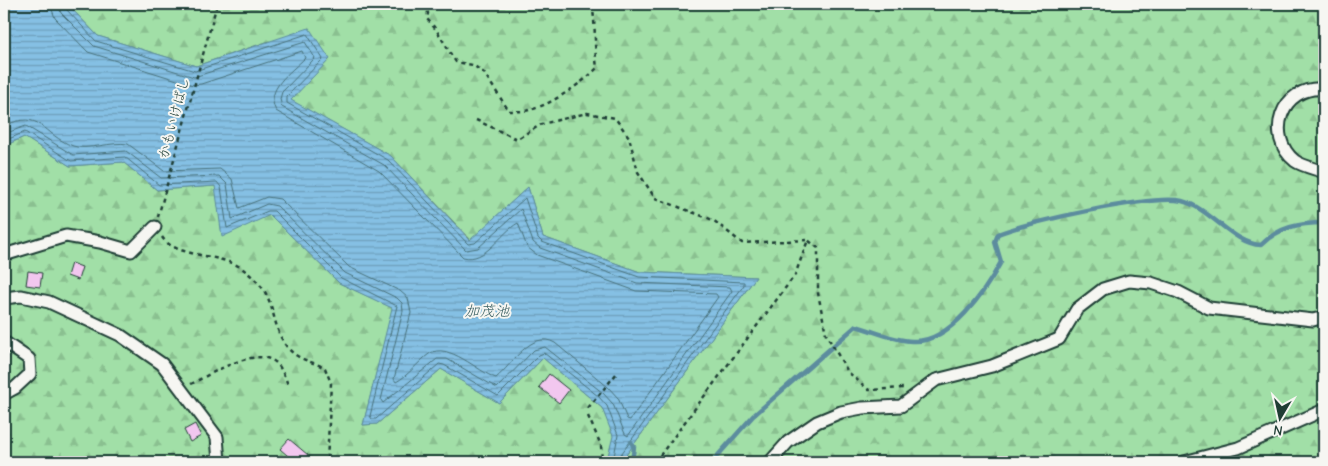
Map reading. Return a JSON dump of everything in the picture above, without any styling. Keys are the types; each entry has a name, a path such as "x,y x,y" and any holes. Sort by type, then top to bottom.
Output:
{"street":[{"path":"1324,89 1311,88 1295,95 1284,107 1280,127 1284,148 1296,161 1324,172"},
{"path":"4,255 66,236 100,242 132,251 155,227"},
{"path":"770,462 788,442 817,422 841,412 862,408 901,406 936,380 992,366 1059,339 1077,309 1102,289 1129,281 1151,283 1178,292 1209,308 1313,320 1324,317"},
{"path":"4,298 22,296 49,302 120,335 162,364 217,437 219,462"},
{"path":"4,342 29,359 30,374 15,388 4,394"},
{"path":"1184,462 1238,448 1324,410"}],"path":[{"name":"かもいけばし","path":"155,227 212,14 217,4"},
{"path":"425,4 428,20 436,28 446,48 456,62 473,65 484,73 509,111 530,110 551,100 586,80 596,68 594,48 596,36 592,4"},
{"path":"476,120 516,140 542,124 587,113 615,118 630,137 638,172 655,198 713,220 742,243 808,240 818,248 818,293 826,334 848,372 869,390 894,390 911,386"},
{"path":"155,227 165,243 179,249 218,258 241,267 259,282 268,296 277,332 294,354 325,368 331,383 327,462"},
{"path":"655,462 796,274 808,240"},
{"path":"181,390 213,372 252,356 265,357 278,365 289,387"},
{"path":"588,408 617,372"},
{"path":"588,416 601,445 602,462"}],"green space":[{"path":"67,4 1324,4 1324,462 621,462 756,277 640,272 543,237 528,187 471,240 391,156 290,100 330,59 269,41 196,66 98,36"},
{"path":"24,137 70,166 123,162 157,190 216,186 270,215 339,283 393,308 363,425 377,424 441,369 499,403 543,358 602,408 614,436 607,459 611,462 4,462 4,146"}],"water":[{"name":"加茂池","path":"4,4 67,4 98,36 196,66 309,28 330,59 291,100 391,156 470,240 528,187 543,237 640,272 756,277 621,462 607,460 613,436 602,408 543,358 499,403 441,369 377,424 363,425 392,308 339,283 270,215 222,237 215,186 157,190 123,162 70,166 24,137 4,146"}],"building":[{"path":"71,263 82,267 78,280 67,276"},
{"path":"28,271 42,273 40,287 26,285"},
{"path":"549,374 569,390 559,403 539,387"},
{"path":"195,424 201,436 190,442 184,430"},
{"path":"289,439 308,455 301,462 295,462 280,449"}],"waterway":[{"path":"712,462 753,416 856,326 891,337 912,341 926,340 940,334 953,325 986,287 1001,262 995,242 998,234 1090,210 1167,200 1182,201 1192,205 1241,239 1261,245 1275,234 1290,227 1324,223"},
{"path":"631,442 634,447 632,462"}]}
